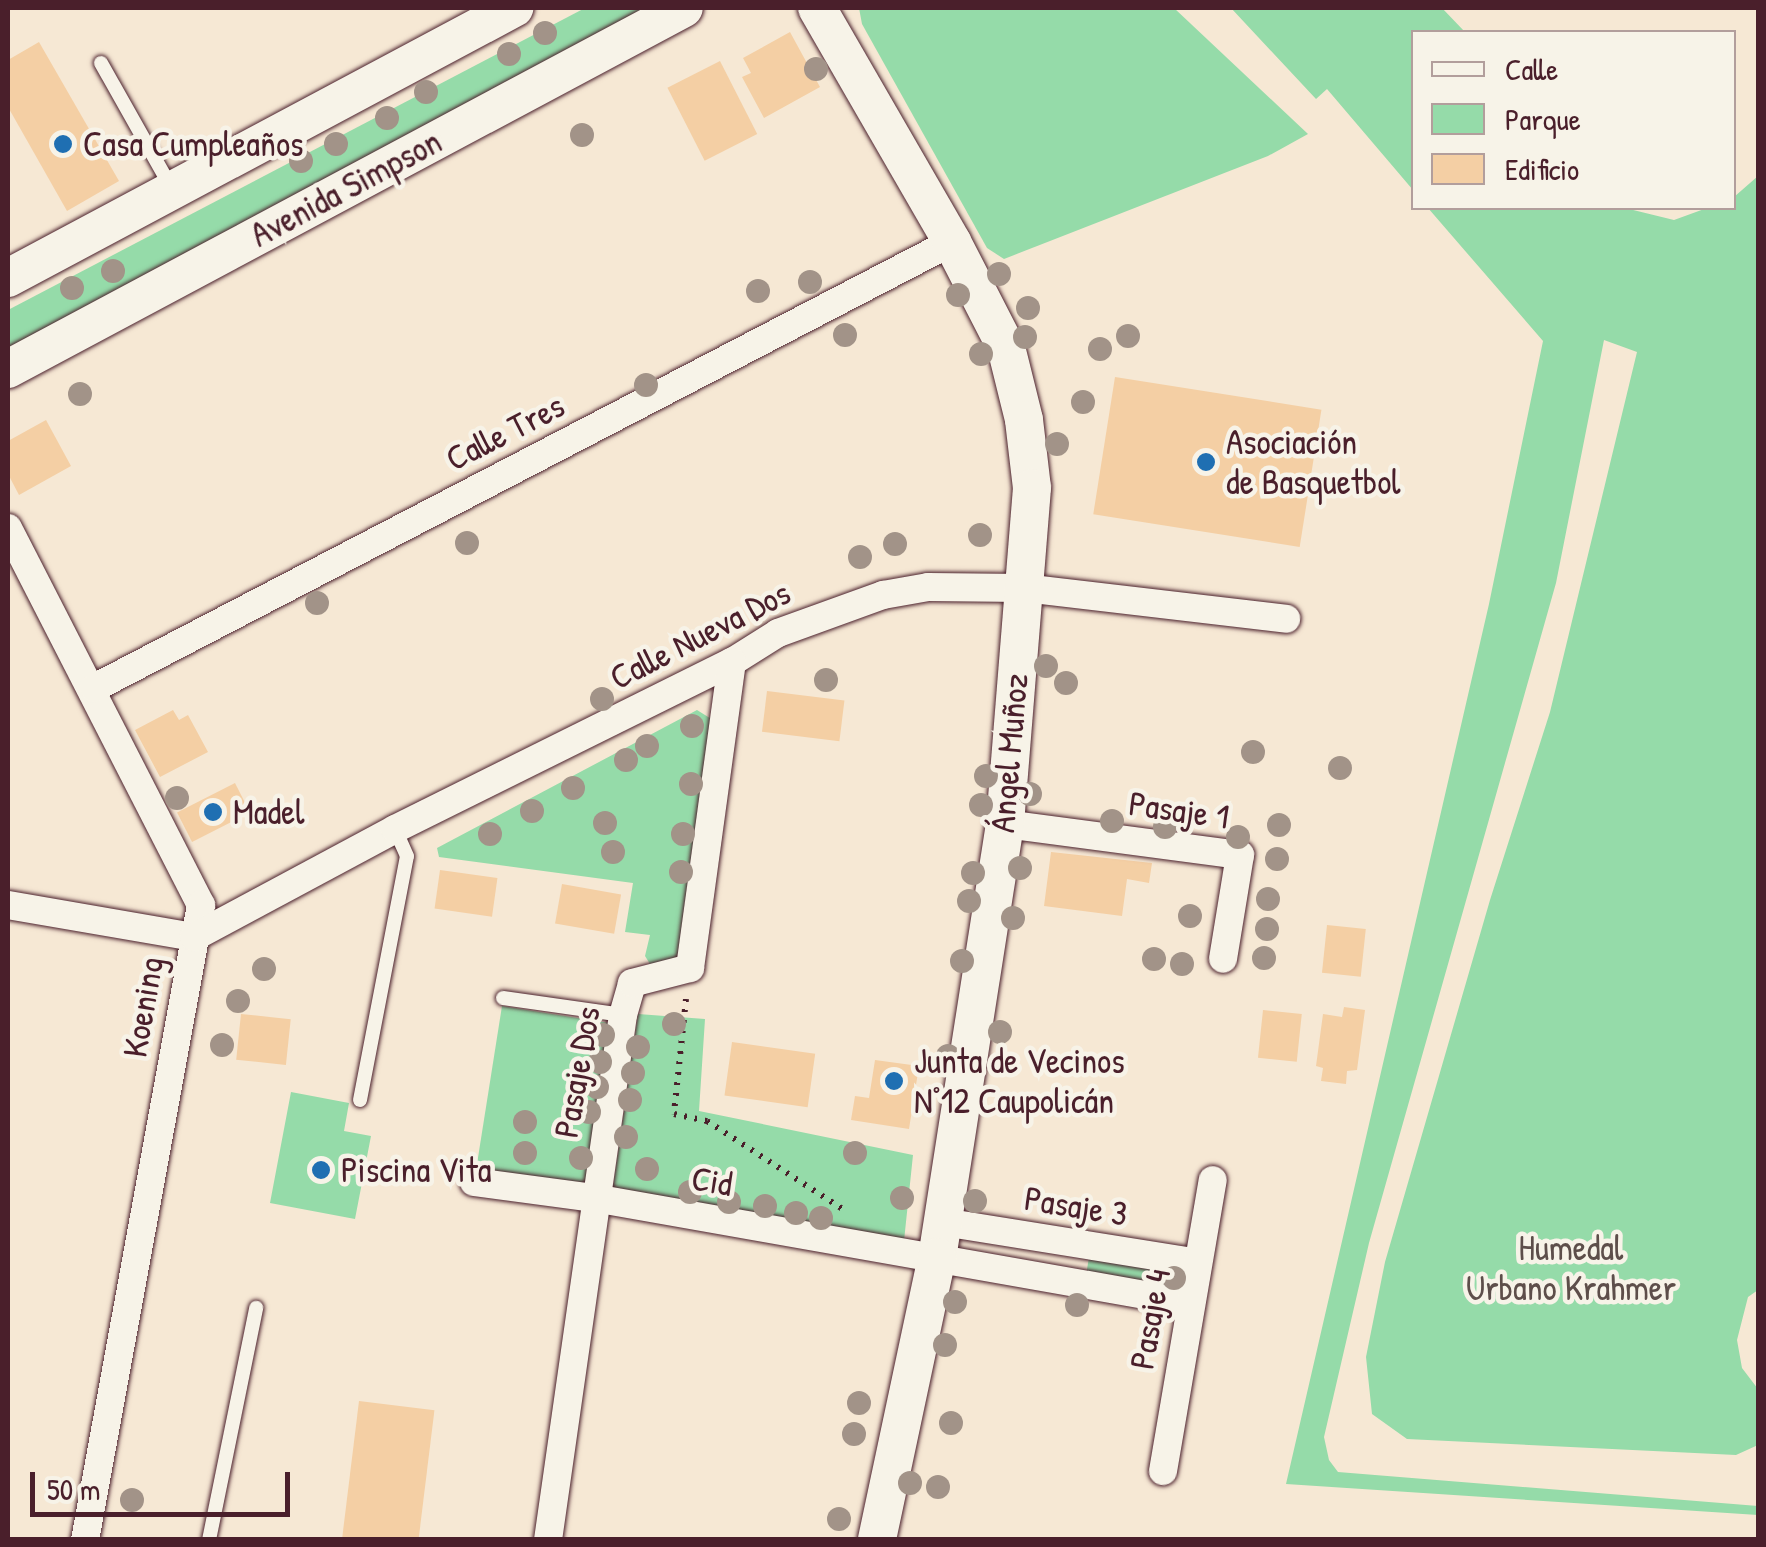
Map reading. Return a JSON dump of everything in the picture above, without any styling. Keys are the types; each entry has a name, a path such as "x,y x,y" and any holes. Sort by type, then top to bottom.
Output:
{"street":[{"path":"8,278 514,8"},
{"name":"Avenida Simpson","path":"8,370 684,8"},
{"name":"Ángel Muñoz","path":"817,8 952,242 1006,346 1024,420 1032,488 1004,824 940,1240 877,1540"},
{"name":"Calle Tres","path":"94,688 952,242"},
{"name":"Koening","path":"8,528 94,688 201,904 85,1540"},
{"name":"Calle Nueva Dos","path":"194,936 396,829 732,662 778,633 883,595 928,586 1024,588 1286,619"},
{"path":"690,968 732,662"},
{"name":"Pasaje 1","path":"1004,824 1240,855 1223,959"},
{"path":"8,904 194,936"},
{"name":"Pasaje Dos","path":"548,1540 623,1015 632,983 690,968"},
{"name":"Pasaje 4","path":"1163,1471 1212,1180"},
{"name":"Cid","path":"474,1182 594,1198 899,1251 940,1240"},
{"path":"940,1240 1190,1302"},
{"name":"Pasaje 3","path":"940,1240 1198,1263"}],"lane":[{"path":"102,63 172,190"},
{"path":"360,1100 407,856 396,829"},
{"path":"503,998 623,1015"},
{"path":"209,1540 256,1308"}],"path":[{"path":"690,968 674,1114 707,1121 899,1251"}],"green space":[{"path":"585,8 653,8 8,348 8,310"},
{"path":"859,8 1174,8 1308,134 1268,156 1004,259 987,248 862,24"},
{"path":"1231,8 1442,8 1463,30 1411,30 1411,188 1327,89 1316,99"},
{"name":"Humedal Urbano Krahmer","path":"1758,176 1758,1290 1748,1297 1737,1340 1742,1368 1758,1389 1758,1445 1736,1455 1407,1439 1372,1414 1366,1357 1385,1262 1490,900 1550,712 1637,352 1604,340 1556,583 1369,1243 1324,1437 1329,1460 1338,1472 1758,1506 1758,1515 1286,1484 1489,604 1543,341 1430,210 1633,210 1674,220 1702,210 1736,210 1736,195"},
{"path":"697,710 713,720 682,955 673,963 650,964 645,956 650,935 625,932 633,883 439,857 437,848"},
{"path":"502,1006 613,1024 586,1191 475,1174"},
{"path":"638,1014 705,1019 699,1111 913,1155 904,1241 612,1194"},
{"name":"Piscina Vita","path":"291,1092 349,1103 344,1131 371,1136 355,1219 270,1203"},
{"path":"1089,1257 1182,1272 1179,1288 1086,1273"}],"building":[{"path":"790,32 820,87 764,118 742,77 751,73 743,58"},
{"name":"Casa Cumpleaños","path":"39,42 119,181 67,211 8,107 8,60"},
{"path":"720,61 757,134 705,161 667,88"},
{"name":"Asociación de Basquetbol","path":"1115,377 1321,410 1300,547 1093,514"},
{"path":"46,420 71,466 19,495 8,474 8,441"},
{"path":"767,691 844,701 839,741 762,732"},
{"path":"173,710 179,720 188,715 208,752 160,777 135,730"},
{"name":"Madel","path":"235,783 250,812 192,842 177,813"},
{"path":"1051,852 1152,863 1149,883 1127,879 1122,916 1044,906"},
{"path":"440,870 497,878 492,917 435,909"},
{"path":"562,884 621,894 614,934 555,923"},
{"path":"1327,925 1366,929 1361,977 1322,973"},
{"path":"1344,1007 1365,1010 1357,1070 1347,1071 1346,1084 1321,1081 1323,1068 1316,1066 1323,1014 1342,1017"},
{"path":"1263,1010 1302,1014 1297,1062 1258,1058"},
{"path":"241,1014 291,1019 286,1065 236,1060"},
{"path":"732,1042 815,1054 808,1107 724,1095"},
{"name":"Junta de Vecinos N°12 Caupolicán","path":"875,1060 919,1066 909,1129 851,1120 855,1096 869,1098"},
{"path":"359,1401 434,1410 419,1540 342,1540"}],"place":[{"name":"Casa Cumpleaños","path":"63,144"},
{"name":"Asociación de Basquetbol","path":"1206,462"},
{"name":"Madel","path":"213,812"},
{"name":"Junta de Vecinos N°12 Caupolicán","path":"894,1081"},
{"name":"Piscina Vita","path":"321,1170"}]}
